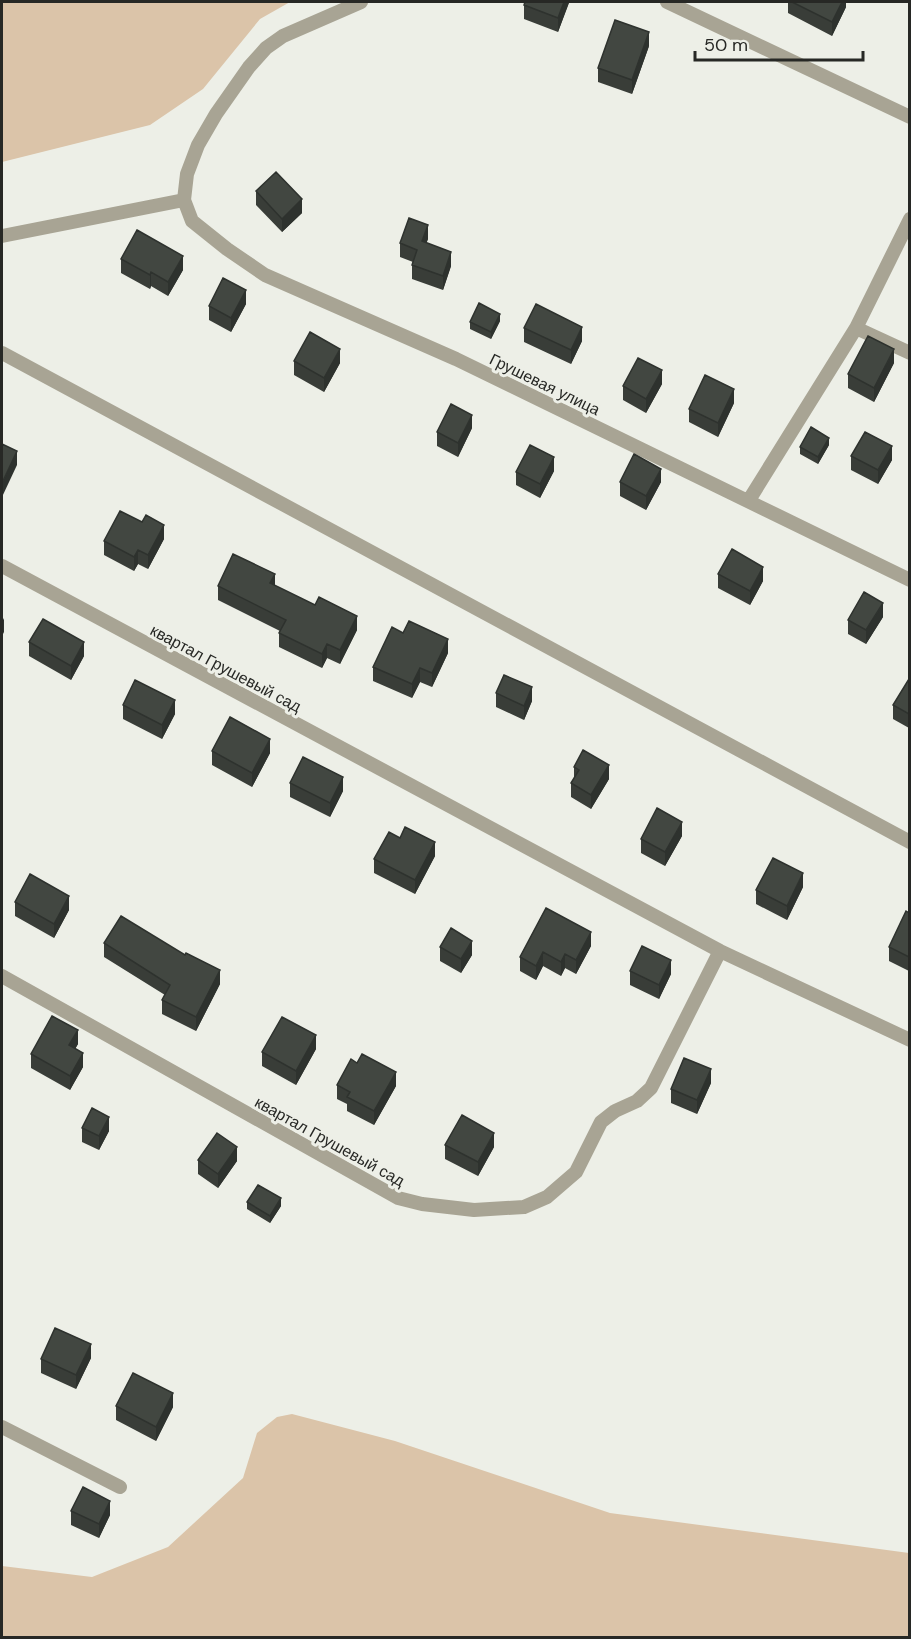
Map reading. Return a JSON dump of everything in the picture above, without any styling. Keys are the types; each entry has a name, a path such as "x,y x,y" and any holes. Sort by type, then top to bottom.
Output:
{"lane":[{"path":"2,236 184,200 187,174 198,145 216,114 249,67 266,48 283,36 361,2"},
{"path":"667,2 907,116 909,100"},
{"name":"Грушевая улица","path":"184,200 192,221 265,275 456,359 909,580"},
{"path":"749,500 856,328 909,219"},
{"path":"856,328 909,353"},
{"path":"2,352 909,842"},
{"name":"квартал Грушевый сад","path":"2,566 720,951 909,1040"},
{"name":"квартал Грушевый сад","path":"2,976 398,1198 422,1204 474,1210 524,1207 547,1197 576,1172 601,1122 637,1101 651,1088 720,951"},
{"path":"2,1427 120,1487"}],"shaded area":[{"path":"2,2 290,2 260,19 203,89 150,125 2,162"},
{"path":"292,1414 395,1441 610,1513 909,1553 909,1637 2,1637 2,1566 92,1577 168,1547 243,1478 257,1433 277,1417"}],"building":[{"path":"525,2 564,2 558,18 524,5"},
{"path":"792,2 842,2 832,22"},
{"path":"615,20 649,32 632,80 598,68"},
{"path":"276,172 302,199 282,219 256,191"},
{"path":"409,218 428,225 422,241 451,252 443,276 412,265 417,250 400,243"},
{"path":"137,230 183,256 168,282 121,259"},
{"path":"223,278 246,290 231,318 209,306"},
{"path":"479,303 500,314 491,332 470,322"},
{"path":"536,304 582,327 571,350 524,328"},
{"path":"310,332 340,349 324,378 294,361"},
{"path":"868,336 894,349 874,388 848,374"},
{"path":"638,358 662,370 646,399 623,386"},
{"path":"705,375 734,389 718,423 689,409"},
{"path":"451,404 472,415 458,443 437,432"},
{"path":"811,427 829,438 818,457 800,447"},
{"path":"865,432 892,446 878,470 851,456"},
{"path":"2,444 17,451 2,483"},
{"path":"530,445 554,457 540,484 516,472"},
{"path":"634,454 661,469 646,496 620,482"},
{"path":"120,511 142,522 146,515 164,525 148,555 138,550 134,557 104,541"},
{"path":"732,549 763,567 750,591 718,574"},
{"path":"233,554 275,574 270,583 315,605 319,597 357,616 340,650 327,644 322,654 279,633 286,620 218,586"},
{"path":"864,592 883,603 866,630 848,620"},
{"path":"43,619 84,642 71,666 29,642"},
{"path":"409,621 448,639 432,673 420,668 412,684 373,667 392,627 403,633"},
{"path":"504,675 532,687 524,706 496,693"},
{"path":"909,679 909,714 893,705"},
{"path":"135,680 175,700 162,725 123,705"},
{"path":"230,717 270,739 252,773 212,751"},
{"path":"583,750 609,765 591,795 571,783 579,770 574,767"},
{"path":"303,757 343,777 330,803 290,783"},
{"path":"657,808 682,822 665,852 641,839"},
{"path":"405,827 435,842 415,880 374,859 389,832 400,838"},
{"path":"773,858 803,873 787,906 756,890"},
{"path":"30,874 69,896 54,924 15,902"},
{"path":"546,908 591,932 576,960 565,954 561,962 543,952 536,966 520,957"},
{"path":"906,911 909,913 909,957 889,947"},
{"path":"121,916 185,955 186,953 220,970 196,1017 162,1000 170,985 104,943"},
{"path":"451,928 472,941 461,959 440,947"},
{"path":"642,946 671,960 659,985 630,971"},
{"path":"52,1016 78,1030 69,1045 83,1053 70,1076 31,1054"},
{"path":"282,1017 316,1035 296,1071 262,1052"},
{"path":"362,1054 396,1072 374,1111 347,1097 350,1092 337,1085 351,1059 357,1063"},
{"path":"684,1058 711,1069 697,1100 671,1089"},
{"path":"92,1108 109,1117 99,1136 82,1128"},
{"path":"462,1115 494,1133 478,1162 445,1145"},
{"path":"217,1133 237,1147 218,1174 198,1160"},
{"path":"258,1185 281,1198 270,1216 247,1202"},
{"path":"55,1328 91,1344 76,1375 41,1359"},
{"path":"133,1373 173,1393 156,1427 116,1406"},
{"path":"83,1487 110,1501 99,1524 71,1511"}]}
